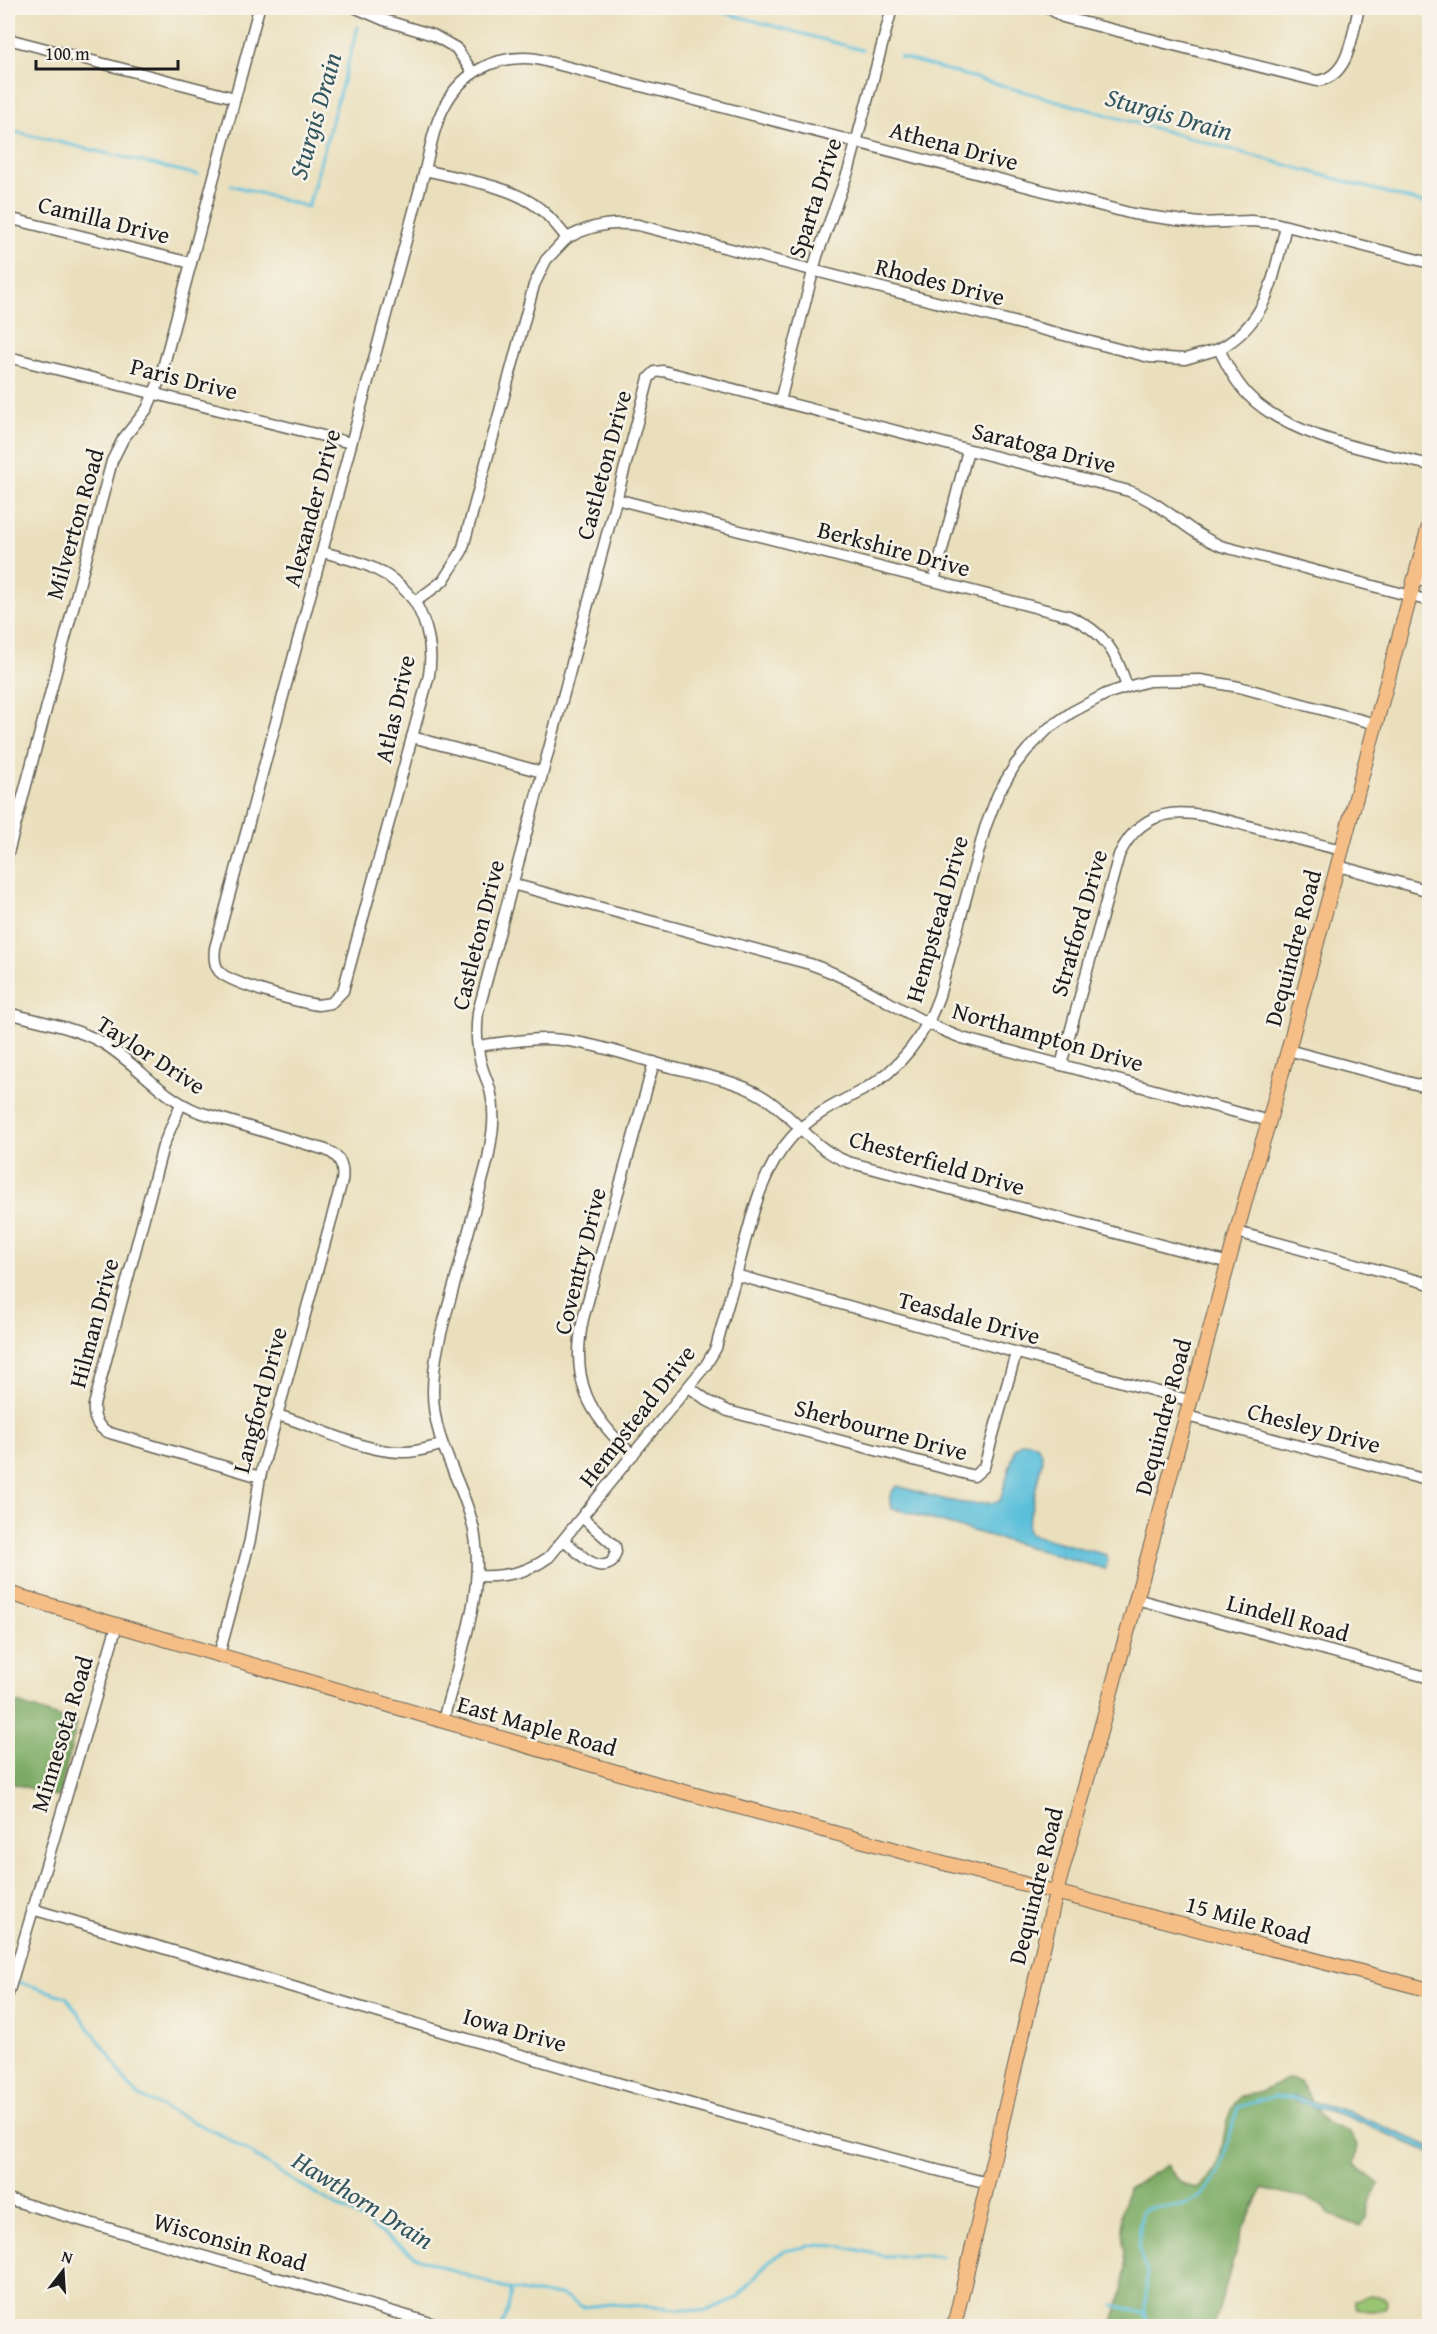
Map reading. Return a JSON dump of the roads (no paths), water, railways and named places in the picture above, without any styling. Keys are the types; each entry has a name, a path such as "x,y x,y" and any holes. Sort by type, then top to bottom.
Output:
{"main road":[{"name":"Dequindre Road","path":"954,2326 1056,1893 1269,1121 1430,522"},
{"name":"East Maple Road","path":"8,1593 692,1795 1056,1893"},
{"name":"15 Mile Road","path":"1056,1893 1430,1990"}],"street":[{"name":"Milverton Road","path":"8,853 112,461 123,439 139,420 160,379 259,8"},
{"path":"356,8 384,20 433,35 456,48 472,73"},
{"name":"Sparta Drive","path":"780,401 825,230 846,178 892,8"},
{"path":"1049,8 1063,17 1311,81 1325,80 1334,76 1344,64 1359,8"},
{"path":"8,39 235,98"},
{"name":"Athena Drive","path":"472,73 507,59 537,59 1133,214 1192,223 1251,221 1287,226 1430,263"},
{"name":"Alexander Drive","path":"331,1003 312,1004 234,981 224,976 215,965 214,948 443,108 459,85 472,73"},
{"path":"415,602 443,581 462,551 537,276 551,253 567,238 548,216 524,198 425,170"},
{"name":"Camilla Drive","path":"8,218 190,263"},
{"name":"Rhodes Drive","path":"567,238 590,227 627,223 1149,357 1185,359 1219,350"},
{"path":"1287,226 1271,286 1263,306 1242,333 1219,350 1231,373 1262,408 1286,423 1318,435 1430,465"},
{"name":"Paris Drive","path":"8,357 351,443"},
{"name":"Saratoga Drive","path":"655,372 663,370 1140,495 1163,509 1193,533 1221,546 1430,601"},
{"name":"Castleton Drive","path":"443,1721 478,1576 473,1523 441,1445 433,1394 436,1351 488,1159 492,1135 491,1093 480,1062 478,1046 478,1012 646,386 649,378 655,372"},
{"path":"934,581 968,450"},
{"name":"Berkshire Drive","path":"616,499 1056,612 1087,625 1105,640 1120,666 1127,687"},
{"name":"Atlas Drive","path":"322,552 366,564 384,572 403,587 415,602 428,630 431,658 412,737 344,987 340,995 331,1003"},
{"path":"1414,578 1430,582"},
{"name":"Hempstead Drive","path":"478,1576 498,1576 521,1572 549,1557 565,1541 706,1365 716,1348 756,1204 779,1154 801,1129 822,1111 862,1091 889,1072 906,1055 928,1022 952,954 985,828 998,794 1027,750 1059,720 1087,703 1149,681 1175,679 1221,683 1376,724"},
{"path":"412,737 542,772"},
{"name":"Stratford Drive","path":"1061,1065 1119,855 1127,839 1141,826 1161,815 1191,813 1342,850"},
{"path":"1338,866 1430,891"},
{"name":"Northampton Drive","path":"512,884 810,964 851,980 962,1038 1269,1121"},
{"name":"Taylor Drive","path":"8,1013 76,1032 102,1043 181,1104 219,1118 326,1150 339,1158"},
{"name":"Chesterfield Drive","path":"478,1046 529,1039 564,1040 654,1062 748,1089 778,1107 828,1153 848,1162 1229,1263"},
{"path":"1288,1050 1430,1088"},
{"name":"Coventry Drive","path":"633,1455 609,1433 591,1408 582,1383 579,1351 583,1319 654,1062"},
{"name":"Hilman Drive","path":"181,1104 163,1146 94,1405 94,1419 110,1434 260,1477"},
{"name":"Langford Drive","path":"219,1655 250,1540 260,1477 342,1181 343,1171 339,1158"},
{"path":"1238,1232 1430,1284"},
{"name":"Teasdale Drive","path":"736,1275 1191,1401"},
{"name":"Sherbourne Drive","path":"689,1387 708,1401 728,1411 974,1476 980,1474 984,1467 1016,1353"},
{"path":"277,1415 345,1439 391,1451 418,1451 441,1445"},
{"name":"Chesley Drive","path":"1187,1416 1430,1481"},
{"path":"565,1541 594,1564 601,1566 612,1562 616,1552 615,1546 583,1518"},
{"name":"Lindell Road","path":"1136,1599 1430,1678"},
{"name":"Minnesota Road","path":"8,1994 117,1625"},
{"name":"Iowa Drive","path":"32,1909 826,2143 988,2183"},
{"name":"Wisconsin Road","path":"8,2199 441,2326"}],"water":[{"path":"1029,1442 1039,1449 1042,1461 1027,1528 1029,1534 1106,1555 1108,1559 1105,1569 892,1508 890,1496 897,1486 961,1503 1000,1501 1015,1449 1021,1443"},
{"path":"1293,2096 1350,2112 1429,2146 1429,2152 1348,2117 1294,2101"}],"waterway":[{"name":"Sturgis Drain","path":"707,8 862,50"},
{"name":"Sturgis Drain","path":"231,185 308,207 358,27"},
{"name":"Sturgis Drain","path":"900,57 1430,205"},
{"name":"Sturgis Drain","path":"8,130 198,175"},
{"name":"Hawthorn Drain","path":"19,1982 66,1997 112,2058 124,2079 139,2096 225,2137 294,2181 361,2219 420,2259 503,2288 561,2295 583,2307 612,2304 706,2311 737,2298 770,2260 785,2251 819,2244 885,2256 934,2255 941,2257"},
{"path":"1148,2326 1145,2312 1147,2272 1138,2248 1142,2211 1190,2203 1205,2191 1220,2169 1238,2107 1275,2096 1296,2099"},
{"path":"502,2326 508,2310 511,2290"},
{"name":"Hawthorn Drain","path":"1114,2305 1146,2314"}]}
